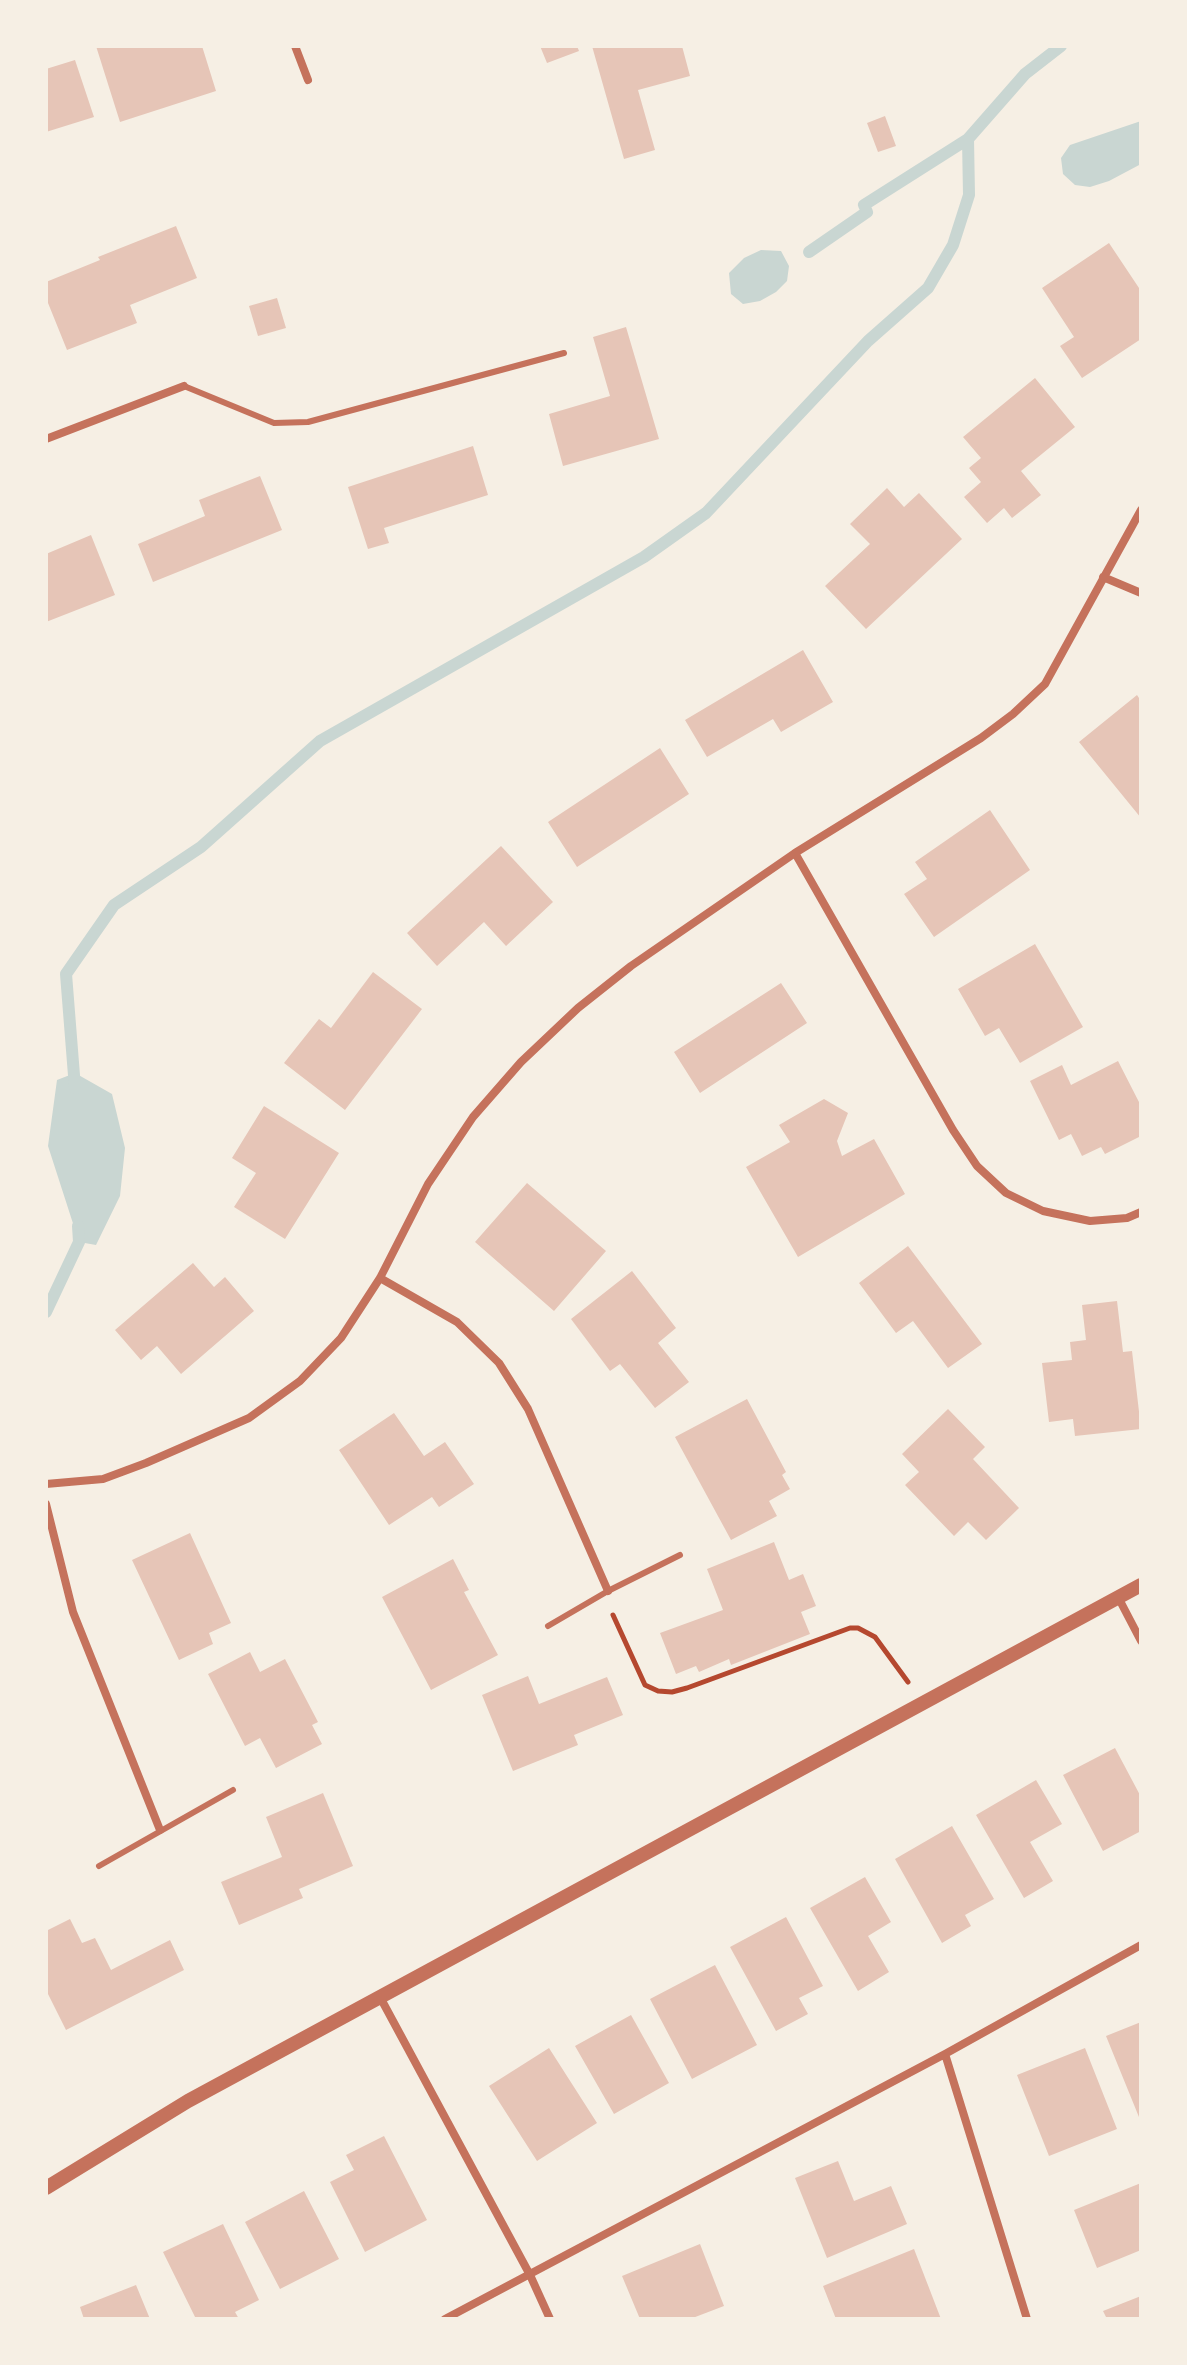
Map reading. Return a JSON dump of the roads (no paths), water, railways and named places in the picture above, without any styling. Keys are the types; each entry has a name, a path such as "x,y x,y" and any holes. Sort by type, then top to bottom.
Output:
{"street":[{"path":"295,46 308,80"},
{"path":"46,439 184,386"},
{"path":"46,1484 103,1479 146,1463 249,1418 300,1381 341,1338 380,1278 428,1184 473,1117 521,1062 578,1008 631,966 795,853 981,738 1013,714 1045,684 1141,510"},
{"path":"1103,577 1141,593"},
{"path":"795,853 953,1130 977,1166 1006,1193 1043,1211 1090,1221 1127,1218 1141,1212"},
{"path":"380,1278 457,1322 499,1363 528,1409 608,1591"},
{"path":"46,1504 73,1612 160,1830"},
{"path":"46,2188 188,2101 1141,1585"},
{"path":"1118,1597 1141,1641"},
{"path":"445,2319 945,2054 1141,1945"},
{"path":"380,1997 530,2275 550,2319"},
{"path":"945,2054 1027,2319"}],"lane":[{"path":"184,386 274,423 308,422 564,353"},
{"path":"548,1626 608,1591 680,1555"},
{"path":"99,1866 233,1790"}],"waterway":[{"path":"75,1088 66,974 114,905 201,847 320,741 644,557 706,513 868,341 928,288 953,245 969,195 968,139 1025,74 1061,46"},
{"path":"809,252 867,212 864,205 968,139"},
{"path":"46,1312 79,1242 78,1226"}]}
